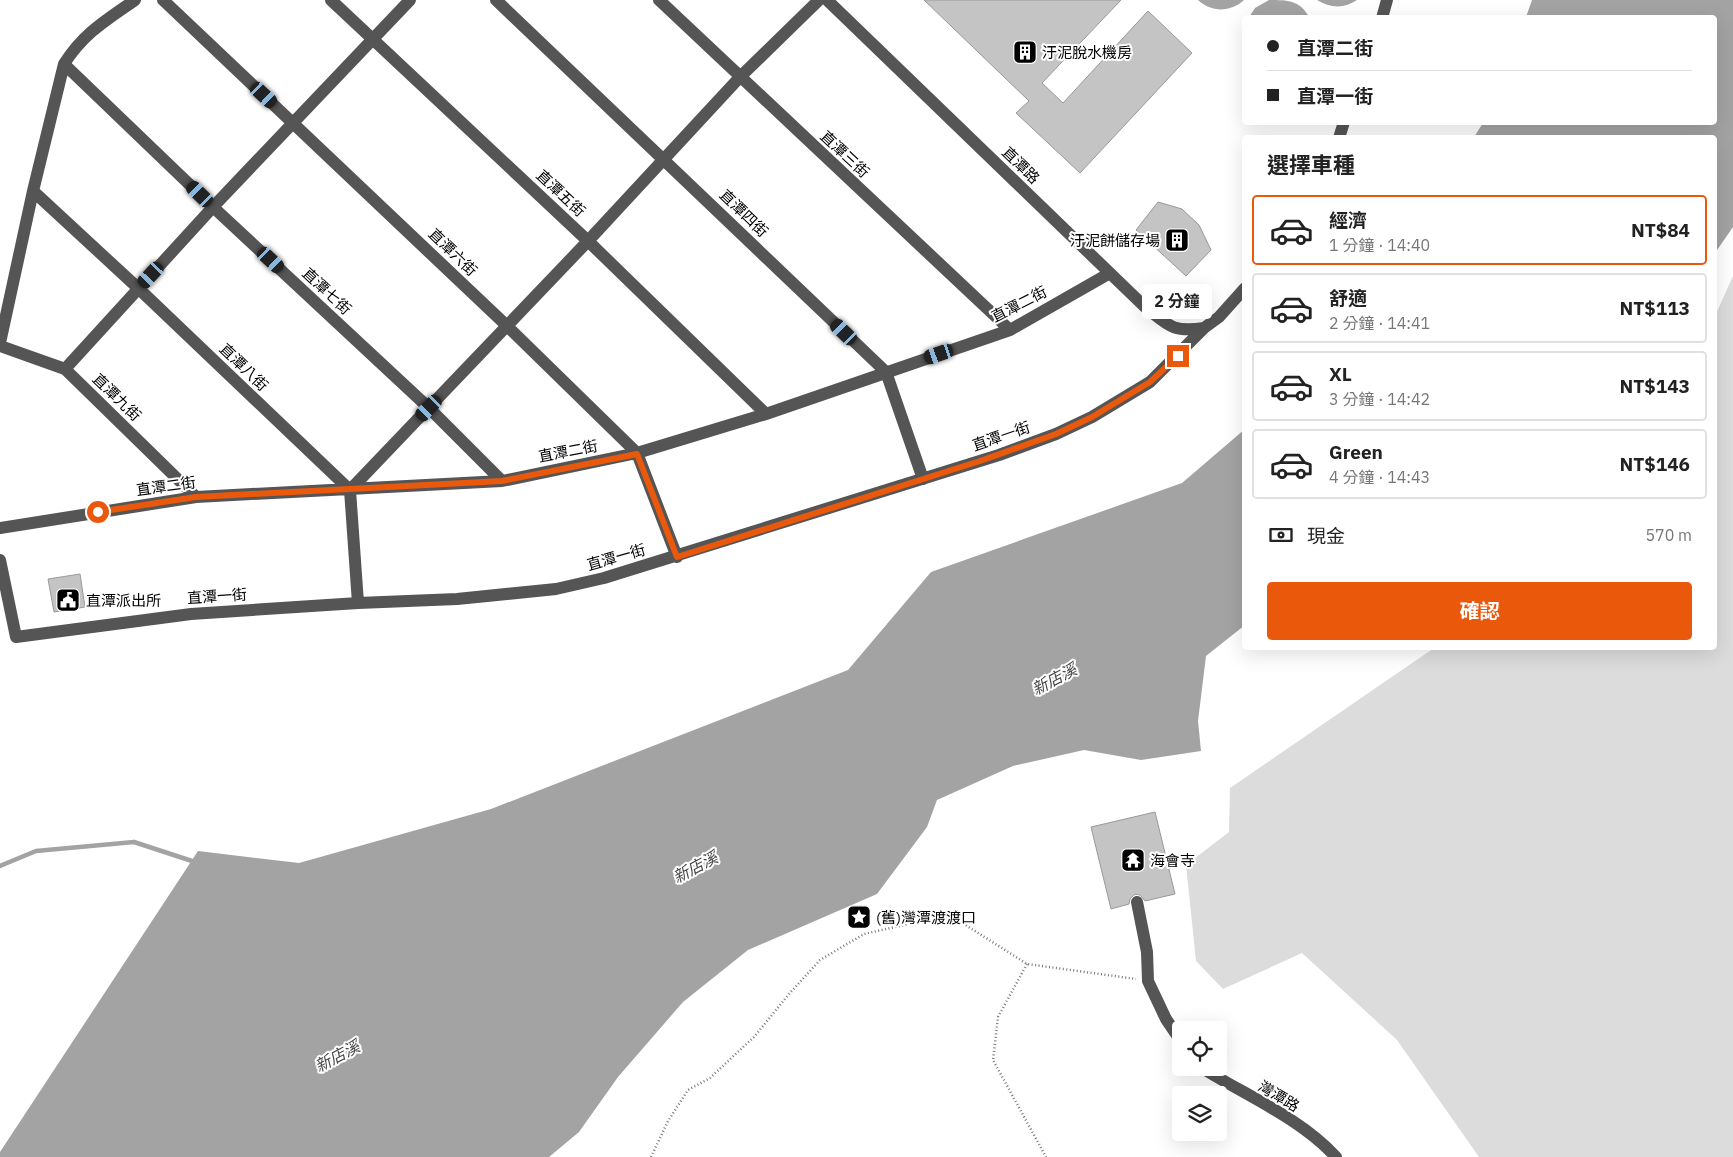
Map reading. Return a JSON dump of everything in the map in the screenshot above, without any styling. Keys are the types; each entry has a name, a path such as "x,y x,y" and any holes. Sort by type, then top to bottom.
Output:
{"street":[{"path":"0,345 33,191 64,64 72,51 90,31 135,0"},
{"name":"直潭六街","path":"163,0 507,326 637,454 677,557"},
{"name":"直潭五街","path":"331,0 588,241 766,414"},
{"path":"65,369 213,207 410,0"},
{"name":"直潭四街","path":"496,0 886,372 923,479"},
{"name":"直潭三街","path":"659,0 1010,330"},
{"path":"358,603 350,490 665,160 740,77 820,0"},
{"name":"直潭路","path":"827,0 1144,306 1168,326 1186,331 1204,328"},
{"path":"1383,15 1387,0"},
{"name":"直潭七街","path":"64,64 213,207 429,408 502,481"},
{"name":"直潭八街","path":"33,191 350,490"},
{"name":"直潭二街","path":"0,528 196,497 502,481 637,454 766,414 1010,330 1110,273"},
{"name":"直潭一街","path":"0,560 16,636 191,614 358,603 458,599 556,590 677,557 999,455 1056,434 1092,417 1150,382 1204,328 1220,317 1242,291"},
{"name":"直潭九街","path":"0,345 65,369 196,497"},
{"path":"1138,902 1147,952 1148,981 1172,1028"},
{"name":"灣潭路","path":"1216,1076 1279,1113 1324,1145 1336,1157"}],"path":[{"path":"651,1157 668,1121 688,1090 710,1078 754,1038 789,994 820,960 864,934 935,918 956,919 1027,964 1148,981"},
{"path":"1027,964 998,1017 993,1060 1046,1157"}],"shaded area":[{"path":"1733,276 1733,1157 1479,1157 1397,1040 1302,953 1223,989 1196,961 1186,865 1229,832 1230,788 1431,650 1717,650 1717,312"}],"water":[{"path":"1198,0 1244,0 1227,9 1215,9"},
{"path":"1269,0 1282,0 1297,4 1308,15 1250,15 1255,8"},
{"path":"1317,0 1357,0 1347,5 1332,6"},
{"path":"1532,0 1733,0 1733,227 1717,250 1717,135 1475,135 1482,125 1717,125 1717,15 1527,15"},
{"name":"新店溪","path":"1242,432 1242,627 1206,656 1198,721 1201,751 1141,760 1084,750 1013,766 937,800 927,827 877,894 748,950 683,1002 618,1077 579,1132 549,1157 0,1157 0,1152 198,851 299,863 491,809 848,670 931,572 1182,483"}],"building":[{"path":"924,0 1121,0 1042,83 1063,103 1148,11 1192,53 1080,173 1016,113 1029,101"},
{"name":"汙泥餅儲存場","path":"1158,202 1182,209 1199,225 1211,250 1186,276 1136,230"},
{"name":"直潭派出所","path":"80,574 85,607 54,612 48,579"},
{"name":"海會寺","path":"1155,812 1175,894 1145,901 1140,895 1135,894 1130,899 1129,904 1111,909 1091,827"}],"waterway":[{"path":"0,866 36,851 134,842 195,862"}],"place":[{"name":"汙泥脫水機房","path":"1025,52"},
{"name":"汙泥餅儲存場","path":"1177,240"},
{"name":"直潭派出所","path":"68,600"},
{"name":"海會寺","path":"1133,860"},
{"name":"(舊)灣潭渡渡口","path":"859,917"}],"route":[{"path":"98,512 196,497 502,481 637,454 677,557 999,455 1056,434 1092,417 1150,382 1178,356"}]}
